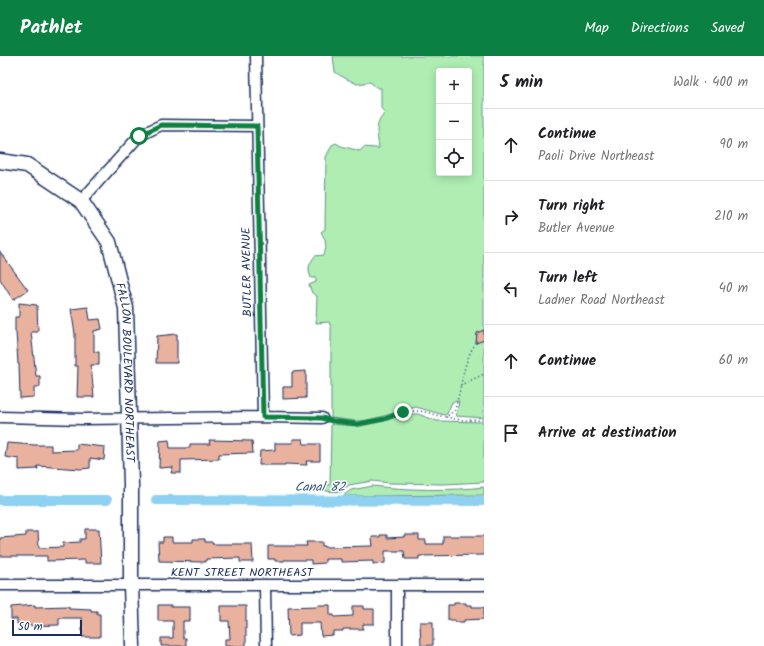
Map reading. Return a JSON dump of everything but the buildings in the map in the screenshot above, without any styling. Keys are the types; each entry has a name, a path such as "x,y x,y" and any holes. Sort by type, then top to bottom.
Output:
{"street":[{"name":"BUTLER AVENUE","path":"256,56 263,417"},
{"path":"81,201 139,136 161,125 257,126"},
{"name":"FALLON BOULEVARD NORTHEAST","path":"0,161 27,165 81,201 109,242 126,308 132,505 131,585 133,646"},
{"path":"0,417 83,419 263,417 322,418"},
{"path":"397,584 397,646"},
{"name":"KENT STREET NORTHEAST","path":"0,585 484,585"},
{"path":"265,586 266,646"}],"path":[{"path":"446,417 455,410 462,374 476,343"},
{"path":"461,384 484,374"},
{"path":"322,418 332,421 358,424 369,423 412,411 462,420 484,420"}],"green space":[{"path":"333,56 484,56 484,418 456,416 459,401 452,402 447,414 444,415 416,407 366,421 331,418 331,327 329,322 316,323 317,296 312,293 309,285 316,282 316,278 311,278 310,275 310,264 315,256 324,255 326,249 325,240 321,232 325,229 326,157 332,145 336,143 341,146 360,151 364,147 379,148 377,129 379,121 385,113 381,108 381,88 377,88 370,82 357,84 335,72"},
{"path":"408,414 418,414 437,421 484,422 484,482 444,484 390,483 372,481 349,485 341,492 326,491 325,485 330,485 331,424 360,426"},
{"path":"373,486 428,490 484,487 484,495 343,496 351,490"}],"waterway":[{"name":"Canal 82","path":"0,500 107,500"},
{"name":"Canal 82","path":"156,500 484,501"}],"route":[{"path":"139,136 161,125 257,126 263,417 322,418 332,421 358,424 369,423 403,412"}]}
